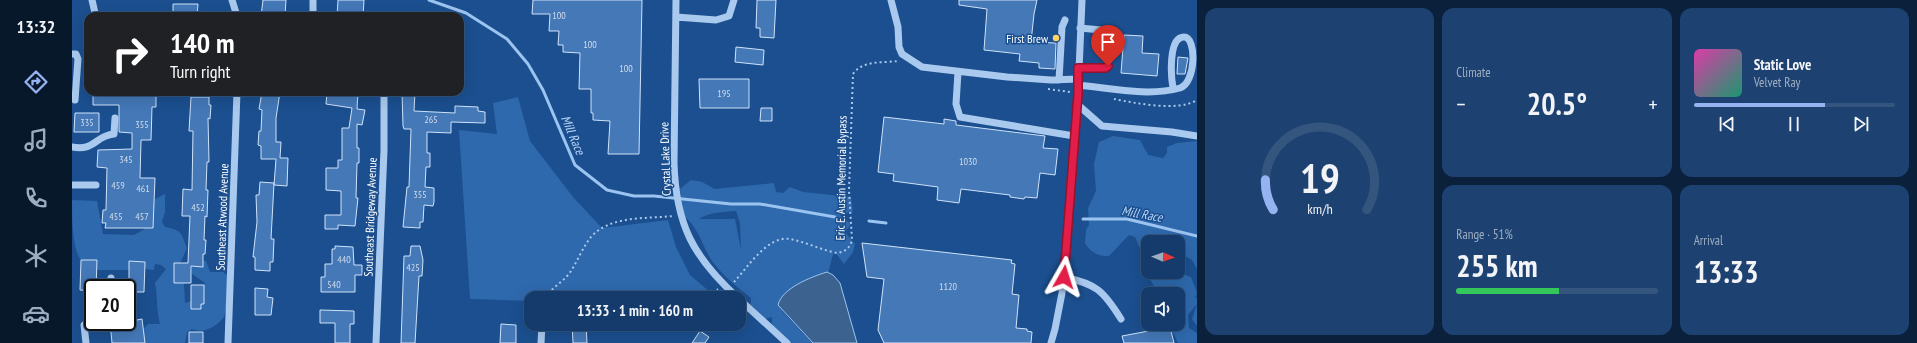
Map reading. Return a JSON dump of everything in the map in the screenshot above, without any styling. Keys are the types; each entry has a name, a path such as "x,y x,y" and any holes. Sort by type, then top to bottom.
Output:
{"street":[{"path":"92,0 95,12"},
{"path":"232,0 236,12"},
{"path":"313,0 313,12"},
{"name":"Crystal Lake Drive","path":"676,0 675,189 679,212 687,234 698,253 712,273 731,291"},
{"path":"676,17 716,20 729,16 734,0"},
{"path":"891,0 898,27 899,47 902,54 922,67 958,72 1060,80 1153,92 1180,88 1188,84 1192,76 1196,47 1194,40 1190,37 1182,37 1177,39 1174,45 1171,73 1173,88"},
{"path":"1051,343 1055,329 1064,277 1077,104 1082,0"},
{"path":"1060,80 1062,26 1065,20"},
{"path":"1078,68 1105,68 1108,66 1111,31 1080,28"},
{"path":"72,54 76,54 78,59 75,100"},
{"path":"958,72 956,104 960,117 1074,136"},
{"name":"Southeast Atwood Avenue","path":"228,343 237,96"},
{"name":"Southeast Bridgeway Avenue","path":"376,343 384,96"},
{"path":"1077,104 1102,126 1172,132 1197,136"},
{"path":"72,147 92,146 104,136 114,134 115,118"},
{"path":"72,185 96,185"},
{"path":"1064,277 1086,282 1098,289 1112,305 1120,319"},
{"name":"Crystal Lake Drive","path":"746,305 787,343"},
{"path":"85,331 86,343"},
{"path":"541,343 542,331"}],"path":[{"name":"Eric E. Austin Memorial Bypass","path":"726,286 768,245 778,240 788,239 837,253 844,251 849,247 852,240 849,190 854,74 857,68 865,65 898,61"},
{"path":"1113,99 1170,106 1188,105 1197,100"},
{"path":"551,291 570,272 592,236 602,228 615,222 679,212"},
{"path":"716,291 726,286"}],"shaded area":[{"path":"518,97 530,141 573,197 602,228 668,220 676,247 690,275 709,291 524,291 524,301 470,299 459,130 497,134 493,103"},
{"path":"1113,136 1140,140 1148,155 1163,158 1167,153 1167,147 1177,143 1197,141 1197,269 1192,260 1185,256 1185,235 1141,235 1141,251 1135,237 1129,235 1109,256 1102,256 1089,249 1085,243 1086,230 1089,225 1088,208 1096,191 1094,164 1099,142"},
{"path":"691,180 702,182 715,189 774,183 776,192 783,193 790,187 803,192 851,197 853,211 840,215 851,224 845,232 855,244 853,252 844,264 834,251 827,277 782,311 812,343 787,343 772,334 772,317 759,321 750,313 751,298 746,294 746,291 742,291 730,281 716,266 693,226 684,216 680,189","holes":["736,211 740,223 741,250 735,219 699,219 721,212"]},
{"path":"165,194 165,212 162,222 165,227 175,229 180,233 187,248 178,268 184,285 185,303 192,301 197,291 205,283 192,274 193,266 200,260 206,261 210,272 223,272 227,275 227,305 224,317 214,327 201,331 192,329 187,332 185,343 132,343 148,324 160,324 155,283 166,269 161,265 155,264 154,270 145,269 145,262 130,261 129,270 97,270 97,260 81,260 74,240 72,200 97,201 103,234 134,235 146,228 155,199"},
{"path":"827,272 833,275 840,283 857,343 813,343 778,305 785,293 791,288 806,280"},
{"path":"1185,275 1191,277 1197,293 1195,298 1197,298 1197,304 1188,315 1189,328 1197,333 1197,343 1178,343 1172,331 1185,331 1185,287 1155,287 1150,279 1185,279"},
{"path":"1197,304 1197,326 1192,319"}],"building":[{"path":"263,0 286,0 285,12 262,12"},
{"path":"338,0 364,0 363,12 337,12"},
{"path":"533,0 642,0 639,154 608,154 610,121 593,120 593,113 591,113 591,89 579,89 580,53 563,52 563,45 558,45 559,31 549,31 550,14 532,14"},
{"path":"757,0 776,0 774,38 760,37 760,28 756,28"},
{"path":"959,0 1037,0 1031,42 1056,43 1055,69 1039,68 1039,63 1019,61 1020,54 984,50 987,9 959,5"},
{"path":"173,4 198,4 197,12 173,12"},
{"path":"1124,35 1143,36 1142,53 1159,54 1157,76 1121,73"},
{"path":"736,47 764,50 763,65 735,62"},
{"path":"1178,57 1188,58 1185,74 1177,74"},
{"path":"699,79 749,79 749,108 700,108"},
{"path":"93,96 156,96 156,107 152,107 151,140 141,140 140,178 155,178 153,228 105,228 106,223 102,223 103,210 106,210 107,168 97,167 98,150 132,149 132,133 119,132 119,105 93,105"},
{"path":"261,96 279,96 276,118 276,142 281,142 280,158 288,158 287,186 274,185 276,159 261,159 261,146 258,145 259,131 261,131 262,110 259,109"},
{"path":"327,96 358,96 357,109 365,110 362,125 357,124 357,148 359,148 359,163 357,163 356,198 358,198 355,226 338,225 338,229 325,229 325,215 341,215 341,191 326,190 326,168 338,168 338,160 342,160 342,128 349,128 352,108 326,104"},
{"path":"402,96 415,96 414,111 455,113 455,106 478,107 478,111 485,112 485,123 451,122 451,133 427,132 427,153 430,153 430,167 426,167 425,187 434,188 434,202 433,206 424,205 423,222 420,222 420,228 403,227 407,187 409,187 411,129 404,129"},
{"path":"191,97 209,97 209,105 211,105 210,119 208,118 209,162 207,162 206,190 208,190 207,217 205,216 205,254 203,254 203,267 191,266 191,283 174,283 174,263 188,263 190,216 182,216 183,189 192,190 193,131 189,131"},
{"path":"761,108 772,108 772,121 760,121"},
{"path":"75,113 99,113 99,132 74,132"},
{"path":"884,117 944,124 944,119 956,121 956,125 1045,136 1043,148 1058,149 1055,175 1040,173 1037,198 1025,197 1024,199 1010,197 1010,195 961,189 959,203 937,200 938,187 893,181 894,174 878,172"},
{"path":"260,182 274,183 271,239 274,239 273,262 270,262 270,271 255,270 255,257 253,257 257,222 256,195 259,195"},
{"path":"862,243 1012,260 1011,263 1015,264 1012,294 1019,295 1016,328 1027,329 1027,331 1032,332 1031,343 884,343 878,330 884,279 867,277"},
{"path":"335,246 353,247 354,265 362,265 362,275 355,275 355,292 321,292 321,277 325,277 325,264 332,264 332,249 335,249"},
{"path":"411,246 420,246 423,260 422,276 419,276 415,343 401,343 404,256 410,256"},
{"path":"81,260 97,260 96,279 84,279 84,290 80,290"},
{"path":"129,261 145,262 144,292 136,292 136,279 129,279"},
{"path":"191,285 204,285 204,304 201,304 201,309 191,309"},
{"path":"255,288 268,289 267,297 273,298 271,315 255,315"},
{"path":"320,310 354,311 354,324 350,324 350,343 335,343 335,323 320,323"},
{"path":"142,319 145,343 112,343 111,331 136,331 136,320"},
{"path":"501,324 516,325 516,343 500,343"},
{"path":"572,331 586,331 587,343 573,343"},
{"path":"700,331 709,337 705,343 692,343"},
{"path":"1149,331 1171,331 1174,343 1124,343 1122,336"},
{"path":"189,332 203,332 203,343 189,343"}],"waterway":[{"name":"Mill Race","path":"429,0 463,12"},
{"name":"Mill Race","path":"464,12 507,39 528,64 543,90 575,165 607,190 634,196 654,196 731,204 760,204 835,217"},
{"name":"Mill Race","path":"1083,219 1127,219 1197,236"},
{"name":"Mill Race","path":"869,221 886,223"}],"place":[{"name":"First Brew","path":"1056,38"}],"route":[{"path":"1064,277 1078,94 1078,68 1105,68 1108,66"}]}
